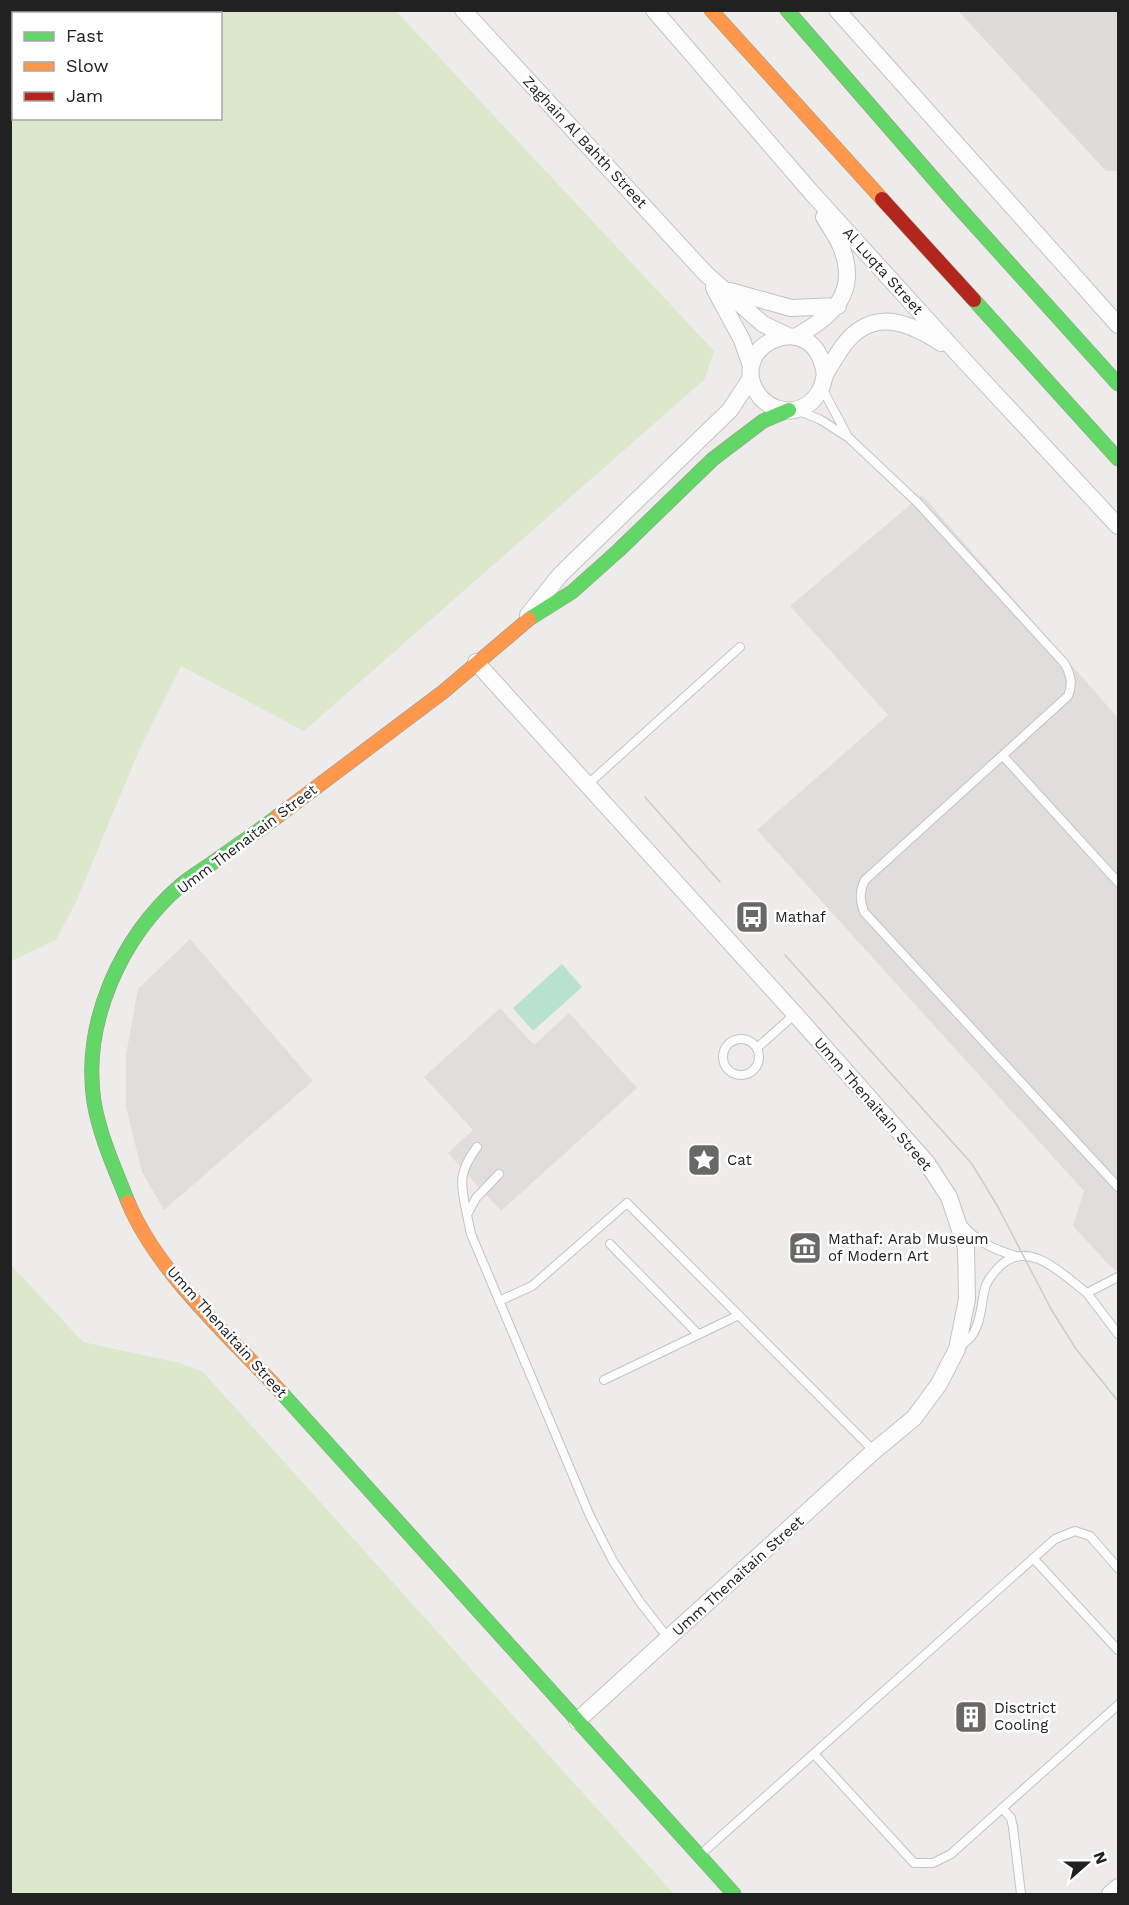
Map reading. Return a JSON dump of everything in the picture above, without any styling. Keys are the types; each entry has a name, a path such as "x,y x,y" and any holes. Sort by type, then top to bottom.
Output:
{"street":[{"name":"Zaghain Al Bahth Street","path":"463,10 706,274 764,324 790,336"},
{"name":"Al Luqta Street","path":"654,10 811,192 1119,526"},
{"path":"711,10 1119,459"},
{"path":"787,10 960,209 1119,384"},
{"path":"837,10 1119,325"},
{"path":"706,25 797,106"},
{"path":"811,192 842,248 846,264 845,289 838,306 815,326 790,336 773,339 763,345 756,355 751,372 755,391 764,401 776,408 793,410 807,405 816,398 847,339 866,325 877,322 894,322 909,326 925,333 959,355"},
{"name":"Zaghain Al Bahth Street","path":"706,274 742,340 751,372"},
{"path":"719,286 791,308 838,306"},
{"path":"790,336 808,342 817,351 823,363 823,382"},
{"name":"Umm Thenaitain Street","path":"520,625 560,575 730,410 751,372"},
{"name":"Umm Thenaitain Street","path":"734,1894 173,1276 134,1216 103,1141 94,1101 93,1064 98,1023 110,983 130,945 147,921 181,885 276,818 443,692 520,625 572,592 713,459 749,431 763,421 793,410"},
{"path":"640,498 646,509 657,513"},
{"path":"606,530 604,543 610,550 619,550"},
{"path":"585,551 596,558 598,568"},
{"name":"Umm Thenaitain Street","path":"476,662 927,1163 950,1197 966,1248 967,1299 957,1349 939,1384 914,1418 874,1451 577,1720"},
{"path":"1110,1894 1119,1887"}],"lane":[{"path":"823,382 849,438"},
{"path":"793,410 821,420 849,438 918,503 1065,664 1071,676 1072,687 1068,696 866,880 860,889 861,902 864,912 1119,1187"},
{"path":"587,785 740,647"},
{"path":"1003,756 1119,882"},
{"path":"757,1047 795,1014"},
{"path":"739,1039 749,1041 757,1047 759,1061 754,1070 746,1075 736,1075 727,1069 723,1060 724,1050 730,1042 739,1039"},
{"path":"477,1147 466,1160 460,1182 471,1234 590,1516 613,1561 640,1602 668,1638"},
{"path":"467,1215 476,1198 499,1174"},
{"path":"500,1301 532,1286 627,1203 874,1451"},
{"path":"957,1217 974,1238 1000,1252 1016,1256 1030,1255 1044,1261 1087,1293 1119,1334"},
{"path":"610,1244 698,1334"},
{"path":"957,1349 973,1334 987,1282 1005,1261 1016,1256"},
{"path":"1087,1293 1119,1277"},
{"path":"604,1380 739,1315"},
{"path":"699,1856 1055,1539 1076,1531 1090,1536 1119,1568"},
{"path":"1033,1558 1119,1650"},
{"path":"814,1754 914,1863 933,1863 951,1854 1119,1705"},
{"path":"1002,1808 1011,1818 1022,1894"}],"shaded area":[{"path":"958,11 1118,11 1118,171 1106,171"},
{"path":"922,495 1118,718 1118,1272 1073,1226 1084,1191 757,830 888,715 790,606"},
{"path":"190,939 313,1081 164,1210 142,1172 126,1107 126,1055 138,989"},
{"path":"500,1008 534,1045 569,1013 637,1088 501,1211 448,1153 473,1130 424,1077"}],"green space":[{"path":"10,11 396,11 714,351 705,379 304,731 181,666 137,755 76,902 56,940 11,961"},
{"path":"562,964 582,987 533,1031 513,1008"},
{"path":"11,1265 83,1342 180,1363 203,1372 674,1894 11,1894"}],"tram line":[{"path":"645,797 720,882"},
{"path":"785,955 972,1164 998,1207 1051,1309 1076,1349 1118,1401"}],"traffic: fast":[{"path":"787,10 953,201 1118,384"},
{"path":"974,300 1118,459"},
{"path":"529,619 572,592 713,459 763,421 789,410"},
{"path":"128,1202 104,1140 94,1102 92,1072 94,1042 100,1012 110,983 140,930 181,885 278,816"},
{"path":"280,1391 734,1894"}],"traffic: slow":[{"path":"711,10 882,199"},
{"path":"278,816 443,692 529,619"},
{"path":"128,1202 141,1228 175,1278 280,1391"}],"traffic: jam":[{"path":"882,199 974,300"}],"place":[{"name":"Mathaf","path":"752,917"},
{"name":"Cat","path":"704,1160"},
{"name":"Mathaf: Arab Museum of Modern Art","path":"805,1248"},
{"name":"Disctrict Cooling","path":"971,1717"}]}
